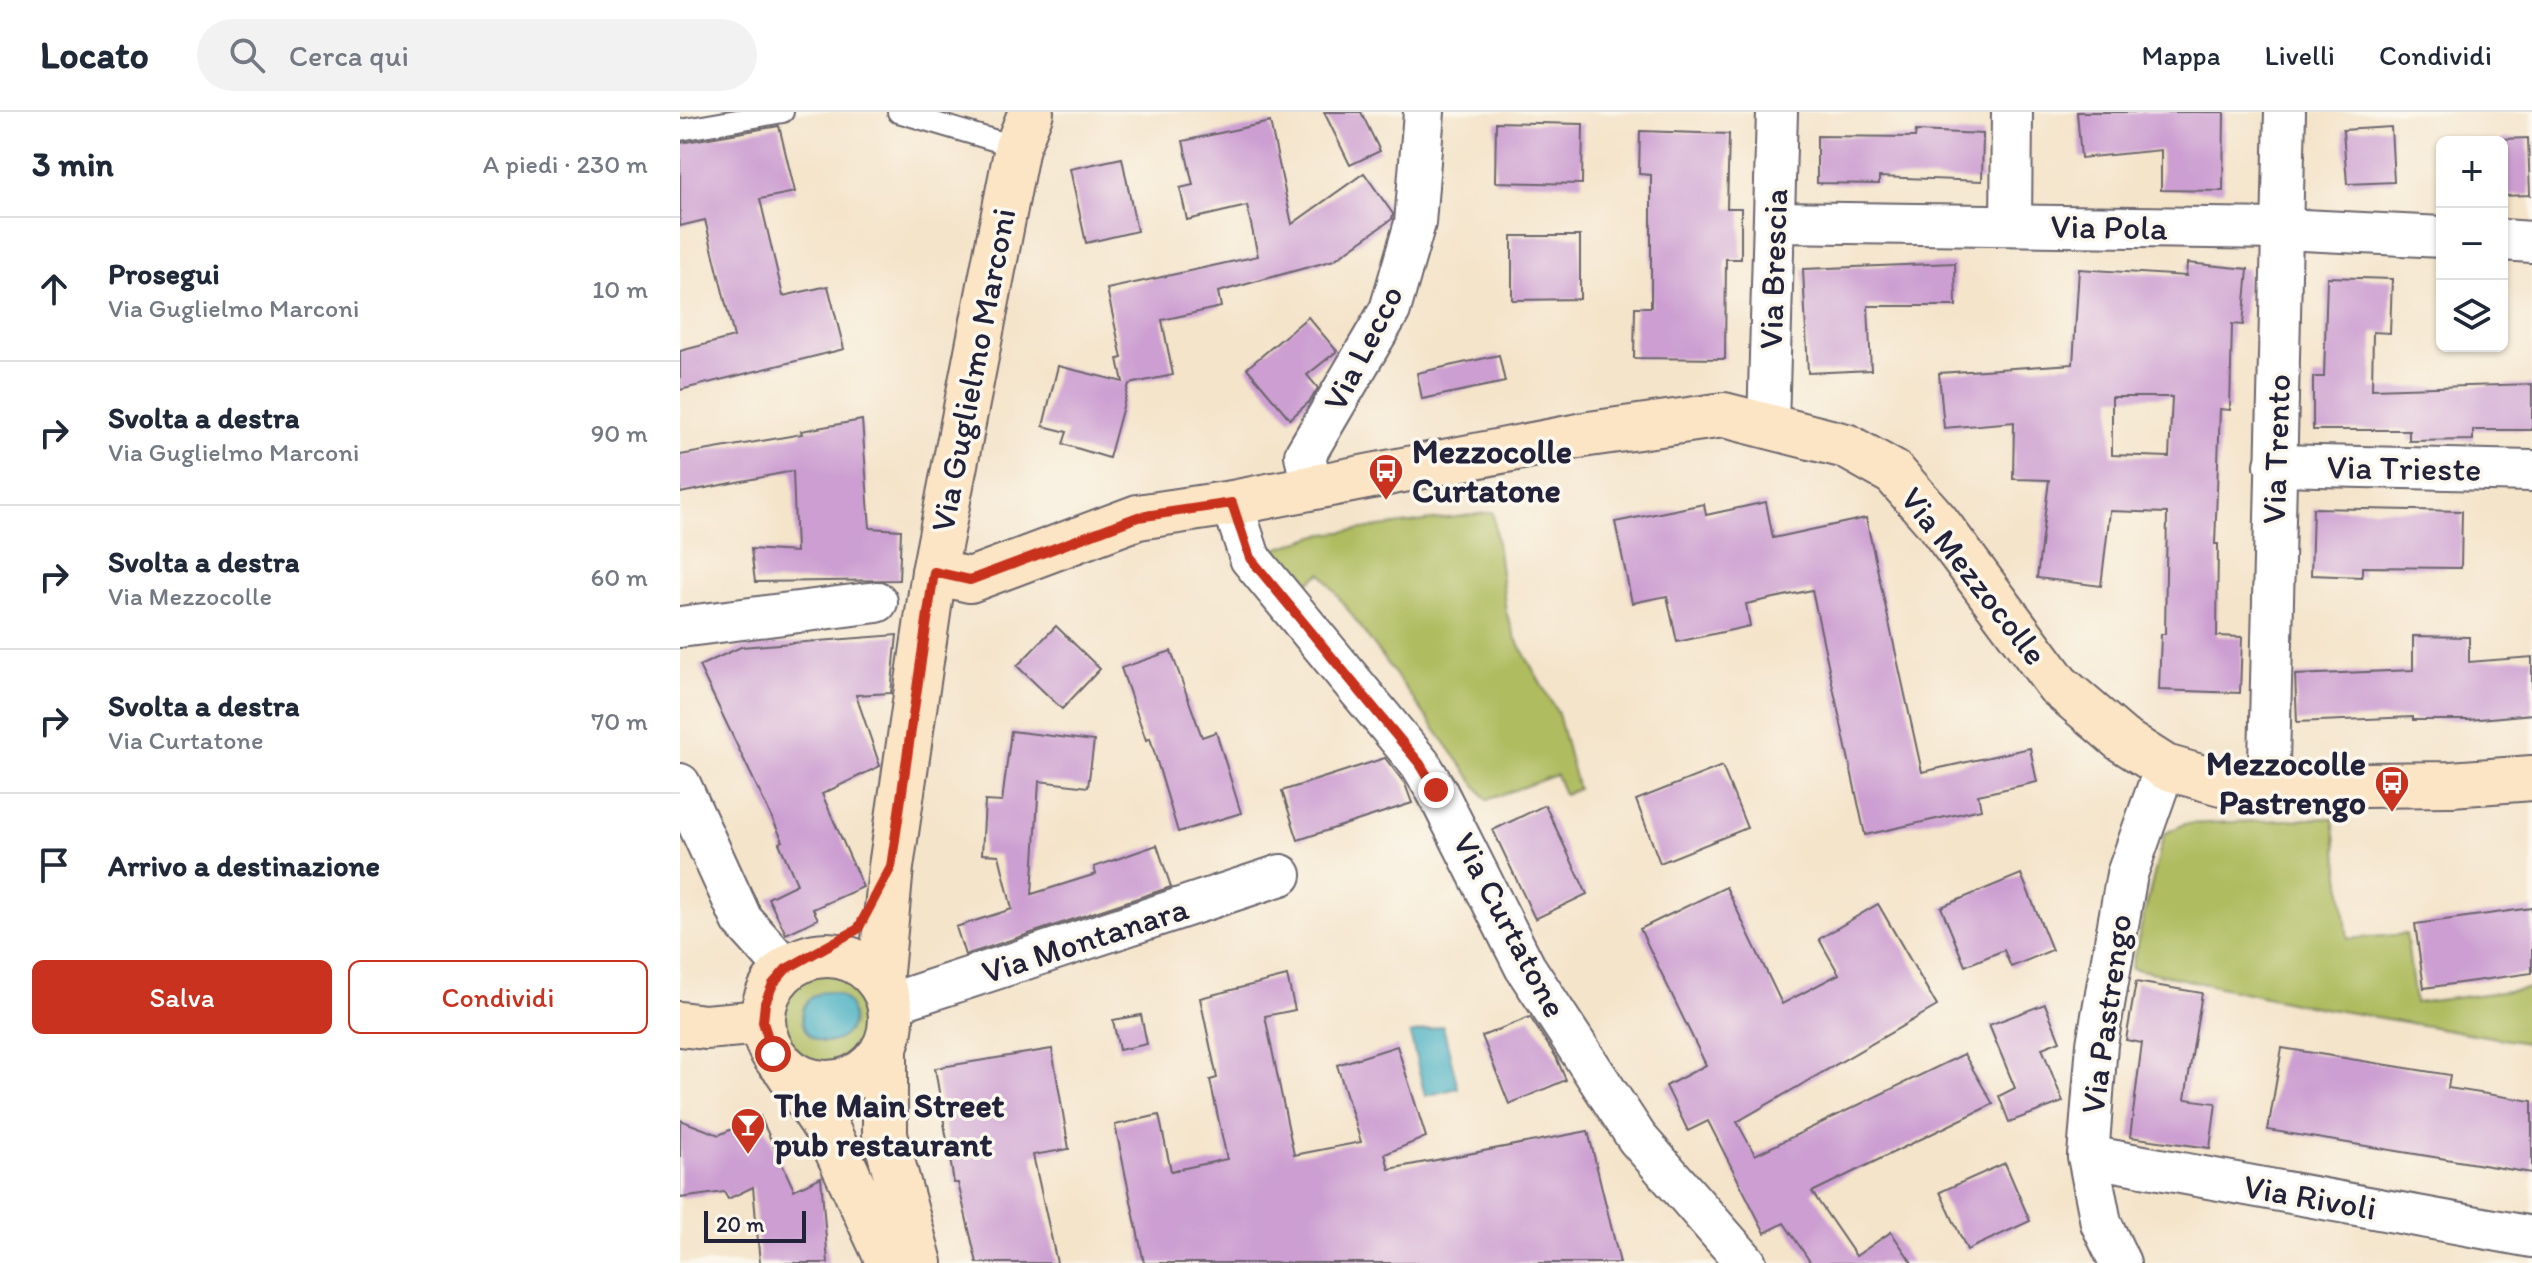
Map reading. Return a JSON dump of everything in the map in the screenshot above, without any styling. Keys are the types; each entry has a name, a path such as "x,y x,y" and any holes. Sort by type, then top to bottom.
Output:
{"street":[{"name":"Via Lecco","path":"1311,485 1305,455 1390,310 1415,223 1424,112"},
{"name":"Via Brescia","path":"1768,425 1777,112"},
{"path":"2011,225 2012,112"},
{"name":"Via Trento","path":"2266,786 2285,112"},
{"name":"Via Guglielmo Marconi","path":"920,1263 885,1135 885,1047 889,1033 884,994 891,867 934,572 1024,130"},
{"name":"Via Pola","path":"1775,222 2283,229 2436,237"},
{"path":"2508,240 2532,242"},
{"name":"Via Mezzocolle","path":"934,572 970,580 1138,517 1488,456 1589,434 1724,415 1846,446 1894,473 1937,522 2058,685 2121,739 2165,767 2221,783 2266,786 2451,784 2532,778"},
{"name":"Via Trieste","path":"2275,465 2532,471"},
{"name":"Via Curtatone","path":"1232,503 1250,558 1428,777 1462,835 1525,967 1637,1138 1746,1263"},
{"path":"680,627 877,602"},
{"name":"Via Pastrengo","path":"2120,1263 2101,1223 2088,1156 2097,1044 2124,889 2165,767"},
{"path":"680,784 742,920 797,963 828,955 848,959 866,968 884,994"},
{"name":"Via Guglielmo Marconi","path":"763,1022 765,1003 773,984 797,963 858,929 891,867"},
{"name":"Via Montanara","path":"884,994 1281,875"},
{"path":"680,1024 705,1027 763,1022 766,1039 829,1133 889,1263"},
{"path":"784,1066 810,1080 839,1082 865,1070 885,1047"},
{"name":"Via Rivoli","path":"2088,1156 2532,1237"}],"lane":[{"path":"680,130 783,112"},
{"path":"898,112 1024,130"}],"green space":[{"path":"1493,512 1506,612 1516,639 1558,714 1578,789 1564,794 1556,775 1487,800 1321,573 1300,589 1276,549 1318,535"},
{"path":"2333,818 2348,939 2406,934 2415,1003 2532,988 2532,1044 2294,1003 2131,968 2164,834 2184,824"},
{"path":"825,971 847,977 865,991 871,1000 875,1022 872,1034 855,1059 834,1067 813,1062 794,1047 782,1027 781,1005 794,985","holes":["832,993 850,1009 853,1020 843,1035 822,1042 804,1028 803,1012 810,999"]}],"water":[{"path":"827,992 845,999 852,1017 845,1035 827,1042 809,1035 802,1017 809,999"},
{"path":"1443,1026 1458,1088 1425,1096 1410,1034"}],"building":[{"path":"1324,112 1361,112 1380,151 1350,165"},
{"path":"2077,112 2224,112 2223,191 2161,190 2161,150 2081,158"},
{"path":"1270,122 1292,224 1364,173 1393,214 1392,219 1334,260 1218,292 1221,307 1162,320 1173,375 1129,384 1109,458 1063,444 1067,432 1043,426 1058,366 1123,382 1118,359 1122,358 1107,289 1258,256 1247,206 1187,220 1180,188 1193,185 1183,141"},
{"path":"1496,122 1583,124 1582,184 1495,182"},
{"path":"779,126 795,192 760,199 783,296 828,286 844,349 680,390 680,351 734,337 705,220 680,226 680,143"},
{"path":"2391,127 2394,182 2347,184 2343,130"},
{"path":"1640,131 1729,134 1727,208 1741,208 1741,259 1726,259 1725,359 1634,358 1635,307 1651,307 1651,175 1639,174"},
{"path":"1916,131 1983,134 1982,181 1879,177 1879,184 1817,183 1817,136 1915,137"},
{"path":"2528,138 2530,195 2508,196 2508,139"},
{"path":"1122,158 1137,231 1086,243 1070,169"},
{"path":"1512,236 1580,236 1580,299 1512,300"},
{"path":"1955,263 1956,306 1868,306 1871,370 1808,373 1803,269"},
{"path":"2187,263 2248,269 2243,325 2232,324 2230,410 2220,409 2215,544 2218,544 2217,636 2242,637 2240,693 2159,690 2161,634 2165,634 2167,513 2110,511 2101,586 2037,578 2049,480 2013,479 2014,422 1944,428 1939,373 2073,364 2079,269 2186,276","holes":["2112,397 2172,397 2169,457 2112,455"]},
{"path":"2327,277 2392,279 2390,333 2373,332 2372,389 2532,384 2532,430 2473,430 2473,440 2409,441 2409,430 2313,430 2313,377 2324,377"},
{"path":"1308,317 1337,351 1307,375 1318,388 1309,402 1290,419 1247,368"},
{"path":"1499,355 1505,382 1422,399 1417,373"},
{"path":"862,420 870,528 901,530 899,580 755,582 751,549 796,552 793,471 680,493 680,455 802,434 801,431"},
{"path":"1766,502 1773,538 1866,518 1922,772 2030,748 2037,782 1978,795 1981,809 1865,835 1812,590 1746,604 1750,626 1677,642 1667,596 1632,603 1615,522 1704,504 1706,515"},
{"path":"2313,508 2462,511 2461,568 2362,567 2362,577 2311,575"},
{"path":"1056,626 1100,669 1062,709 1017,666"},
{"path":"897,635 891,693 856,695 880,766 822,794 863,887 813,909 818,919 786,934 768,898 797,884 779,843 783,841 699,666 741,647"},
{"path":"2413,636 2469,637 2469,662 2532,657 2532,714 2469,720 2413,720 2413,717 2297,722 2295,675 2413,670"},
{"path":"1171,651 1202,737 1216,732 1241,813 1178,832 1150,738 1146,740 1121,668"},
{"path":"1011,731 1094,741 1088,787 1039,781 1032,894 1096,874 1094,867 1157,845 1171,887 965,955 956,927 1012,909 999,855 982,854 985,801 1002,802"},
{"path":"1385,758 1405,784 1412,803 1298,840 1282,791"},
{"path":"1722,766 1747,828 1660,863 1636,800"},
{"path":"1545,805 1587,894 1535,919 1493,830"},
{"path":"2021,874 2052,950 2011,967 2004,950 1965,966 1941,907"},
{"path":"1726,887 1782,1004 1839,974 1819,939 1878,904 1937,1006 1737,1122 1755,1155 1964,1054 1993,1104 1812,1192 1856,1256 1891,1232 1912,1263 1811,1263 1784,1223 1765,1233 1708,1121 1688,1131 1666,1086 1706,1065 1640,929"},
{"path":"2532,908 2532,973 2424,988 2415,924"},
{"path":"1287,976 1295,1010 1265,1016 1294,1155 1361,1142 1337,1065 1397,1046 1426,1137 1385,1154 1389,1169 1588,1131 1620,1263 1144,1263 1115,1125 1159,1115 1171,1171 1227,1159 1210,1080 1217,1078 1200,998"},
{"path":"2136,982 2202,993 2185,1099 2216,1103 2210,1148 2130,1137 2142,1043 2126,1040"},
{"path":"2045,1004 2060,1041 2042,1048 2063,1102 2009,1122 1999,1096 2015,1088 1989,1025"},
{"path":"1141,1015 1147,1044 1119,1050 1113,1020"},
{"path":"1530,1017 1556,1057 1566,1080 1509,1104 1482,1036"},
{"path":"2282,1048 2450,1075 2448,1088 2532,1101 2532,1173 2268,1130"},
{"path":"1052,1049 1069,1149 1033,1155 1057,1263 977,1263 958,1183 954,1183 935,1068"},
{"path":"760,1116 794,1190 821,1177 828,1263 760,1263 753,1187 728,1199 724,1192 680,1198 680,1120 719,1135"},
{"path":"2005,1163 2030,1221 1967,1250 1940,1192"}],"place":[{"name":"Mezzocolle Curtatone","path":"1386,502"},
{"name":"Mezzocolle Pastrengo","path":"2392,814"},
{"name":"The Main Street pub restaurant","path":"748,1156"}],"route":[{"path":"773,1054 763,1022 765,1003 773,984 786,969 858,929 891,867 934,572 970,580 1138,517 1232,503 1250,558 1420,764 1436,790"}]}
